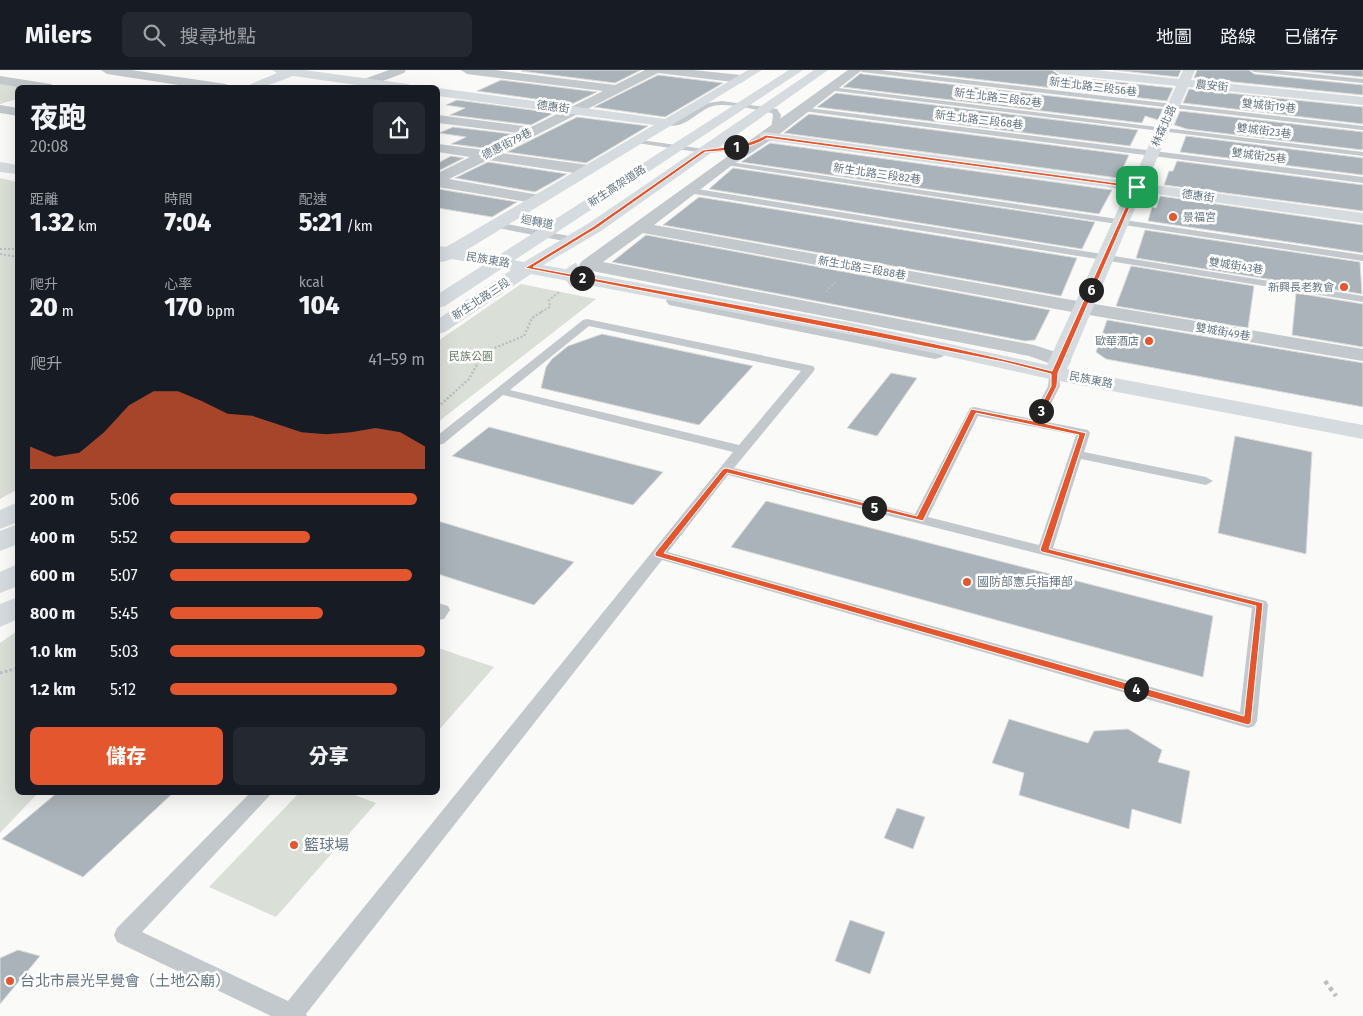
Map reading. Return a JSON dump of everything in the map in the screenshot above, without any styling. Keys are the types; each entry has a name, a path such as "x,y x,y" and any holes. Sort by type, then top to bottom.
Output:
{"main road":[{"path":"278,70 388,85"},
{"path":"445,249 496,225 756,70"},
{"name":"新生高架道路","path":"440,287 783,70"},
{"path":"595,227 594,211 780,86 797,70"},
{"name":"新生高架道路","path":"440,301 797,70"},
{"name":"新生北路三段","path":"440,327 533,264 595,227 822,70"},
{"name":"農安街","path":"1060,70 1186,76 1363,101"},
{"path":"256,85 296,71"},
{"name":"林森北路","path":"1057,367 1186,76"},
{"name":"德惠街","path":"440,92 668,123"},
{"name":"德惠街","path":"767,136 1363,218"},
{"name":"民族東路","path":"445,249 862,327 1004,360 1057,367 1363,418"},
{"name":"民族東路","path":"1057,367 1363,432"},
{"path":"0,521 15,512"},
{"path":"0,543 15,534"},
{"path":"0,563 15,554"},
{"path":"0,584 15,575"},
{"path":"0,617 15,608"}],"street":[{"path":"107,70 206,85"},
{"path":"368,82 400,70"},
{"path":"467,70 617,89"},
{"name":"德惠街79巷","path":"440,180 484,155 654,70"},
{"path":"662,70 741,79"},
{"path":"856,70 588,265 1034,351 1057,367"},
{"path":"0,80 28,72"},
{"path":"0,80 32,85"},
{"path":"0,109 15,112"},
{"path":"440,119 532,131"},
{"path":"440,148 588,170"},
{"path":"440,181 539,199"},
{"name":"新生北路三段88巷","path":"641,228 1083,308"},
{"path":"566,284 1023,370 1057,367"},
{"name":"雙城街49巷","path":"1083,308 1363,355"}],"lane":[{"name":"新生北路三段56巷","path":"862,70 1173,106"},
{"path":"1254,70 1363,81"},
{"name":"新生北路三段62巷","path":"830,89 1163,129"},
{"path":"637,141 704,151 720,150 767,136 777,115 774,111 766,109 722,103 710,104 683,121 668,123"},
{"name":"雙城街19巷","path":"1173,106 1363,128"},
{"name":"新生北路三段68巷","path":"803,109 1152,154"},
{"name":"雙城街23巷","path":"1163,129 1363,154"},
{"name":"雙城街25巷","path":"1152,154 1363,180"},
{"name":"新生北路三段82巷","path":"726,163 1363,258"},
{"name":"雙城街43巷","path":"691,191 1363,298"},
{"name":"迴轉道","path":"496,225 574,240"},
{"path":"261,795 125,935 293,1015 658,554 809,369 586,322 440,438"},
{"path":"1035,424 1054,386 1057,367"},
{"path":"500,391 742,450"},
{"path":"920,519 974,411 1083,433 1044,550"},
{"path":"1076,454 1206,481"},
{"path":"658,554 1248,721 1260,605 726,470"}],"path":[{"path":"0,249 15,249"},
{"path":"0,254 15,256"},
{"path":"822,296 848,266"},
{"path":"440,405 469,378 484,352 524,336 532,318 550,307 549,300 566,284"},
{"path":"0,673 15,669"},
{"path":"1325,981 1336,996"}],"green space":[{"path":"0,83 20,85 15,85 15,100 0,104"},
{"path":"0,178 15,182 15,491 0,499"},
{"name":"民族公園","path":"521,284 596,299 440,420 440,340"},
{"path":"15,632 15,795 36,795 0,833 0,643"},
{"path":"440,649 494,667 440,729"},
{"name":"籃球場","path":"297,795 354,795 376,803 276,917 209,887"}],"building":[{"path":"641,70 615,83 521,71"},
{"path":"895,70 1052,70 1060,76 1173,88 1167,101"},
{"path":"1113,70 1181,70 1178,77"},
{"path":"1197,70 1249,70 1254,74 1363,85 1363,95 1194,78"},
{"path":"1292,70 1363,70 1363,77"},
{"path":"861,73 1163,109 1158,120 1145,116 1142,123 843,87"},
{"path":"658,75 723,83 665,117 594,107"},
{"path":"501,80 597,92 572,104 477,91"},
{"path":"1189,89 1363,107 1363,124 1183,103"},
{"path":"836,93 1138,130 1130,146 817,107"},
{"path":"457,100 554,113 531,125 450,115 465,108 446,105"},
{"path":"1180,111 1363,132 1363,150 1187,129 1174,125"},
{"path":"809,114 1129,155 1118,178 784,133"},
{"path":"577,117 648,126 586,163 507,152"},
{"path":"453,127 512,134 484,148 451,144 466,137 440,133"},
{"path":"1186,136 1363,158 1363,175 1180,152"},
{"path":"770,143 1112,190 1099,214 741,162"},
{"path":"451,156 464,158 440,170 440,162"},
{"path":"1177,161 1363,185 1363,211 1164,185 1169,171 1173,171"},
{"path":"488,162 567,174 535,192 455,178"},
{"path":"733,168 1095,222 1082,249 709,189"},
{"path":"440,189 517,202 492,217 440,208"},
{"path":"1160,196 1363,225 1363,253 1148,221 1152,207 1156,208"},
{"path":"699,197 1077,258 1061,296 663,225"},
{"path":"1145,230 1360,262 1362,294 1136,258"},
{"path":"646,235 1050,310 1035,340 1025,341 612,262"},
{"path":"1131,266 1254,286 1248,328 1116,306"},
{"path":"1296,293 1363,304 1363,347 1292,335"},
{"path":"1107,320 1363,363 1363,407 1106,359 1096,352"},
{"path":"602,334 753,366 699,425 541,388 546,367 552,359 568,346"},
{"path":"891,373 917,378 877,436 847,428"},
{"path":"489,427 663,472 633,505 452,456"},
{"path":"1235,436 1312,452 1306,554 1218,533"},
{"name":"國防部憲兵指揮部","path":"766,501 1213,616 1203,677 731,547"},
{"path":"440,522 574,562 534,605 440,575"},
{"path":"1009,719 1088,743 1094,731 1128,729 1162,750 1158,762 1190,771 1181,824 1132,809 1129,829 1019,795 1024,773 992,763"},
{"path":"54,795 171,795 83,877 2,839"},
{"path":"897,808 925,817 913,849 884,838"},
{"path":"850,920 885,932 870,974 835,961"},
{"name":"台北市晨光早覺會（土地公廟）","path":"18,950 40,956 0,1004 0,958"}],"tunnel":[{"path":"566,280 588,265"}],"place":[{"name":"景福宮","path":"1173,217"},
{"name":"新興長老教會","path":"1344,287"},
{"name":"歐華酒店","path":"1149,341"},
{"name":"國防部憲兵指揮部","path":"967,582"},
{"name":"籃球場","path":"294,845"},
{"name":"台北市晨光早覺會（土地公廟）","path":"10,981"}],"route":[{"path":"1137,187 766,136 759,142 720,150 704,151 595,227 528,268 857,330 1004,360 1054,373 1054,386 1035,424 1083,433 1044,550 1260,605 1248,721 658,554 726,470 920,519 974,411 1035,424 1054,386 1054,381 1054,373 1137,187"}]}
